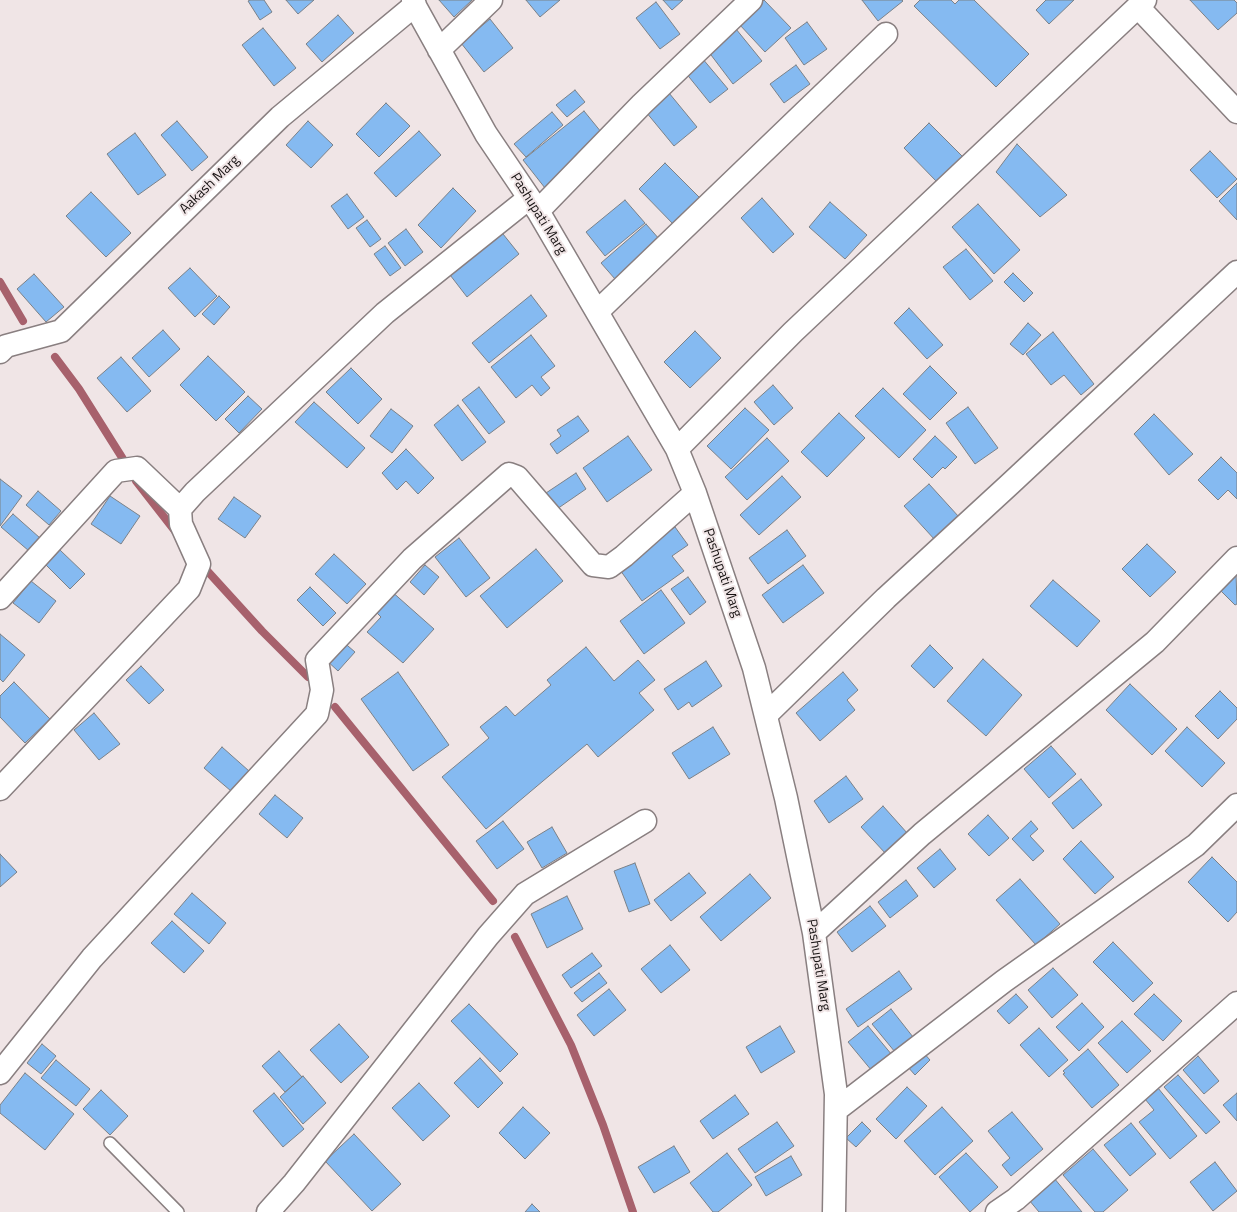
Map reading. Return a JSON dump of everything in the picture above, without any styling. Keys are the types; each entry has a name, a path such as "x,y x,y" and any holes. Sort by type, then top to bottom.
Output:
{"street":[{"path":"439,50 491,0"},
{"path":"0,789 189,589 197,558 181,524 180,509 195,492 385,313 534,205 751,0"},
{"name":"Pashupati Marg","path":"414,2 486,134 534,205 678,449 695,494 754,668 786,798 814,933 836,1094 834,1212"},
{"name":"Aakash Marg","path":"0,352 6,346 61,331 280,117 414,2"},
{"path":"678,449 793,332 1142,3 1237,112"},
{"path":"597,312 886,34"},
{"path":"766,715 886,598 1237,272"},
{"path":"0,598 127,470 180,509"},
{"path":"0,1073 92,958 317,714 322,690 317,660 412,559 509,474 517,477 593,565 609,567 695,494"},
{"path":"814,933 922,834 1155,642 1237,558"},
{"path":"836,1110 1004,981 1196,845 1237,805"},
{"path":"268,1212 294,1183 488,936 525,894 645,821"},
{"path":"997,1212 1016,1199 1237,1003"}],"lane":[{"path":"110,1143 178,1212"}],"building":[{"path":"264,0 272,12 260,20 248,1"},
{"path":"286,0 314,0 298,14"},
{"path":"439,0 472,0 454,17"},
{"path":"526,0 560,0 540,17"},
{"path":"663,0 683,0 672,10"},
{"path":"764,0 791,28 765,52 739,24"},
{"path":"862,0 902,0 903,1 878,21"},
{"path":"920,0 951,0 955,4 959,0 974,0 1029,54 996,87 914,6"},
{"path":"1046,0 1074,0 1049,24 1036,10"},
{"path":"1190,0 1234,0 1237,3 1237,13 1218,30"},
{"path":"656,2 680,34 660,49 636,18"},
{"path":"338,15 354,33 322,62 306,44"},
{"path":"490,19 513,48 484,72 461,43"},
{"path":"807,22 827,49 804,65 785,38"},
{"path":"263,28 296,68 274,86 242,45"},
{"path":"736,29 762,61 733,84 708,51"},
{"path":"702,58 728,89 710,103 685,72"},
{"path":"796,65 810,84 784,103 770,84"},
{"path":"575,90 585,102 567,117 556,105"},
{"path":"669,93 697,127 674,146 646,112"},
{"path":"386,103 410,126 379,157 356,134"},
{"path":"584,111 606,138 545,188 523,160"},
{"path":"552,112 563,125 526,157 514,144"},
{"path":"177,121 208,157 192,171 161,135"},
{"path":"308,121 333,145 311,168 286,145"},
{"path":"929,123 963,157 937,182 904,148"},
{"path":"419,131 441,155 396,197 374,173"},
{"path":"135,133 166,175 138,195 107,154"},
{"path":"1017,144 1067,195 1040,217 996,172"},
{"path":"1210,151 1237,179 1217,198 1190,170"},
{"path":"665,163 703,201 676,227 639,189"},
{"path":"1237,183 1237,220 1219,201"},
{"path":"453,188 476,211 441,248 418,225"},
{"path":"91,192 131,233 106,257 66,216"},
{"path":"347,194 364,217 348,229 331,206"},
{"path":"762,198 794,234 773,253 741,218"},
{"path":"625,200 645,223 605,256 586,232"},
{"path":"830,202 867,235 845,259 809,227"},
{"path":"978,204 1020,250 994,274 952,227"},
{"path":"367,220 381,239 370,247 356,228"},
{"path":"646,224 660,240 615,279 601,263"},
{"path":"406,229 423,252 405,266 388,243"},
{"path":"499,229 519,254 467,297 447,271"},
{"path":"385,246 401,268 390,276 374,254"},
{"path":"966,249 993,281 970,300 943,267"},
{"path":"190,268 217,296 195,317 168,288"},
{"path":"1013,273 1033,293 1024,302 1004,282"},
{"path":"34,274 64,307 46,322 17,289"},
{"path":"531,295 547,316 489,363 472,343"},
{"path":"219,296 230,307 214,325 202,314"},
{"path":"909,308 943,345 927,359 894,323"},
{"path":"1028,323 1041,335 1023,355 1010,344"},
{"path":"163,330 180,349 149,377 132,358"},
{"path":"695,331 721,358 690,388 664,362"},
{"path":"1053,332 1094,384 1081,395 1064,375 1051,385 1026,354"},
{"path":"531,335 555,366 541,377 550,388 541,396 532,385 516,398 491,367"},
{"path":"208,356 245,392 216,421 180,385"},
{"path":"121,357 151,391 127,412 97,378"},
{"path":"930,366 957,393 930,420 903,394"},
{"path":"351,368 382,399 358,424 326,392"},
{"path":"773,385 793,408 774,425 754,402"},
{"path":"479,387 505,422 489,434 462,400"},
{"path":"883,388 926,430 899,458 855,416"},
{"path":"248,396 262,409 239,433 225,419"},
{"path":"314,402 365,448 347,468 295,422"},
{"path":"458,405 486,442 462,461 434,425"},
{"path":"968,407 998,448 975,464 946,423"},
{"path":"745,408 769,430 731,469 707,446"},
{"path":"391,409 413,426 392,453 370,436"},
{"path":"839,413 865,438 827,477 801,452"},
{"path":"1154,414 1193,454 1169,475 1134,434"},
{"path":"578,416 589,431 557,454 550,444 561,436 557,430"},
{"path":"628,436 652,470 607,502 583,468"},
{"path":"935,436 957,457 932,478 913,459"},
{"path":"767,438 789,461 747,500 725,477"},
{"path":"406,449 434,478 418,494 406,481 397,490 382,473"},
{"path":"1221,457 1237,473 1237,499 1228,490 1218,500 1198,480"},
{"path":"576,473 586,489 557,509 546,493"},
{"path":"782,476 801,497 759,535 740,515"},
{"path":"0,479 22,496 0,526"},
{"path":"929,484 959,517 935,540 904,506"},
{"path":"38,491 61,511 49,525 26,505"},
{"path":"110,496 140,516 121,544 91,524"},
{"path":"234,497 261,516 245,538 218,519"},
{"path":"13,514 40,538 29,551 1,527"},
{"path":"675,527 688,545 672,556 684,571 642,601 618,567"},
{"path":"787,530 806,556 768,584 749,558"},
{"path":"459,538 490,578 466,597 435,557"},
{"path":"1147,544 1176,572 1150,597 1122,569"},
{"path":"536,549 563,581 507,628 480,596"},
{"path":"60,550 85,574 70,589 46,565"},
{"path":"334,554 366,584 347,604 315,574"},
{"path":"425,565 439,577 424,595 410,582"},
{"path":"803,565 824,593 783,623 762,595"},
{"path":"1236,573 1237,604 1235,605 1220,590"},
{"path":"688,577 706,602 690,615 671,589"},
{"path":"1053,580 1100,621 1077,647 1030,606"},
{"path":"31,581 56,601 39,623 13,603"},
{"path":"310,587 336,613 323,626 297,600"},
{"path":"390,590 434,629 403,663 367,632 381,617 373,609"},
{"path":"661,590 685,623 644,654 620,621"},
{"path":"0,634 25,655 3,682 0,679"},
{"path":"341,640 355,652 338,671 325,659"},
{"path":"930,645 953,668 934,688 911,666"},
{"path":"586,647 614,681 638,660 655,680 639,693 654,710 598,757 587,744 486,829 442,777 489,738 480,727 506,706 515,716 551,685 547,680"},
{"path":"983,659 1022,695 986,736 947,701"},
{"path":"706,661 722,686 692,707 689,702 678,710 664,689"},
{"path":"141,666 164,690 149,704 126,680"},
{"path":"398,672 449,745 413,771 361,699"},
{"path":"843,672 858,690 847,700 855,710 820,741 796,713"},
{"path":"14,682 50,719 25,743 0,717 0,696"},
{"path":"1130,684 1177,729 1152,755 1106,710"},
{"path":"1220,691 1237,708 1237,719 1218,739 1195,716"},
{"path":"94,713 120,744 99,760 74,730"},
{"path":"713,727 730,754 689,779 672,753"},
{"path":"1187,727 1225,763 1202,787 1165,751"},
{"path":"1051,746 1076,774 1049,798 1024,769"},
{"path":"222,747 249,771 231,791 204,768"},
{"path":"846,776 863,799 829,823 814,801"},
{"path":"1081,779 1102,805 1073,829 1052,803"},
{"path":"275,795 303,818 287,838 259,814"},
{"path":"883,806 908,834 886,854 861,827"},
{"path":"988,815 1009,838 989,856 968,834"},
{"path":"503,821 524,849 497,869 476,841"},
{"path":"1031,821 1038,829 1030,836 1044,851 1033,861 1012,839"},
{"path":"552,827 567,853 542,868 527,842"},
{"path":"1081,841 1114,877 1095,894 1063,859"},
{"path":"940,849 956,869 934,888 917,868"},
{"path":"0,854 17,872 0,887"},
{"path":"1212,857 1237,882 1237,912 1228,922 1188,882"},
{"path":"635,863 650,904 629,912 614,871"},
{"path":"689,873 706,893 671,921 654,900"},
{"path":"750,874 771,898 721,941 700,917"},
{"path":"1020,879 1060,924 1036,945 996,900"},
{"path":"906,880 918,896 890,918 878,902"},
{"path":"192,893 226,923 209,944 174,914"},
{"path":"567,896 583,929 547,948 531,914"},
{"path":"870,906 886,926 852,952 837,932"},
{"path":"172,921 204,951 184,973 151,943"},
{"path":"1113,942 1153,983 1133,1002 1093,962"},
{"path":"670,945 690,970 661,993 641,969"},
{"path":"592,953 602,966 571,988 562,975"},
{"path":"1053,968 1078,995 1052,1018 1028,990"},
{"path":"899,971 912,989 858,1027 846,1009"},
{"path":"599,973 607,983 582,1002 574,993"},
{"path":"609,989 626,1010 594,1036 577,1015"},
{"path":"1016,994 1028,1007 1009,1024 997,1011"},
{"path":"1154,994 1182,1021 1163,1041 1134,1014"},
{"path":"1082,1003 1104,1027 1079,1051 1056,1027"},
{"path":"469,1004 518,1054 500,1072 451,1021"},
{"path":"891,1009 913,1037 895,1052 872,1024"},
{"path":"1122,1021 1151,1051 1127,1073 1098,1043"},
{"path":"339,1024 369,1057 341,1083 310,1050"},
{"path":"780,1026 795,1052 761,1073 746,1047"},
{"path":"868,1026 892,1055 872,1071 848,1042"},
{"path":"1039,1028 1068,1060 1049,1077 1020,1045"},
{"path":"42,1044 56,1056 41,1074 27,1063"},
{"path":"1088,1049 1119,1085 1092,1108 1063,1074 1065,1073 1063,1071"},
{"path":"279,1051 302,1077 285,1092 262,1066"},
{"path":"922,1051 930,1060 915,1075 907,1066"},
{"path":"1198,1056 1219,1081 1204,1094 1183,1070"},
{"path":"480,1058 503,1083 478,1108 454,1083"},
{"path":"56,1060 90,1089 76,1106 41,1078"},
{"path":"25,1073 74,1114 45,1150 0,1113 0,1105"},
{"path":"1178,1075 1220,1122 1206,1134 1164,1087"},
{"path":"303,1076 326,1103 303,1124 280,1097"},
{"path":"419,1083 450,1116 423,1141 392,1108"},
{"path":"907,1087 927,1106 896,1139 876,1119"},
{"path":"1158,1088 1197,1136 1170,1159 1139,1122 1154,1110 1145,1099"},
{"path":"101,1090 128,1116 110,1135 83,1109"},
{"path":"274,1093 304,1129 283,1147 253,1111"},
{"path":"1237,1093 1237,1121 1223,1105"},
{"path":"735,1095 749,1114 713,1139 700,1121"},
{"path":"523,1107 550,1133 525,1159 499,1133"},
{"path":"942,1107 973,1141 935,1175 904,1141"},
{"path":"1012,1112 1043,1149 1011,1176 1002,1165 1010,1158 988,1131"},
{"path":"777,1122 794,1146 755,1173 738,1149"},
{"path":"862,1122 871,1131 856,1147 846,1138"},
{"path":"1131,1123 1156,1154 1130,1176 1104,1145"},
{"path":"354,1134 401,1184 372,1211 325,1161"},
{"path":"674,1146 690,1172 654,1193 638,1167"},
{"path":"1093,1149 1128,1190 1103,1212 1095,1212 1063,1175"},
{"path":"727,1153 752,1185 718,1212 713,1212 690,1183"},
{"path":"966,1153 998,1187 970,1212 939,1177"},
{"path":"791,1156 802,1175 766,1196 755,1177"},
{"path":"1215,1162 1237,1191 1213,1211 1190,1182"},
{"path":"1054,1178 1082,1212 1039,1212 1029,1200"},
{"path":"532,1204 540,1212 525,1212"}],"waterway":[{"path":"0,282 23,321"},
{"path":"55,357 79,389 128,467"},
{"path":"136,481 175,531"},
{"path":"201,564 262,631 308,677"},
{"path":"335,707 493,901"},
{"path":"515,937 571,1045 603,1125 633,1212"}]}
